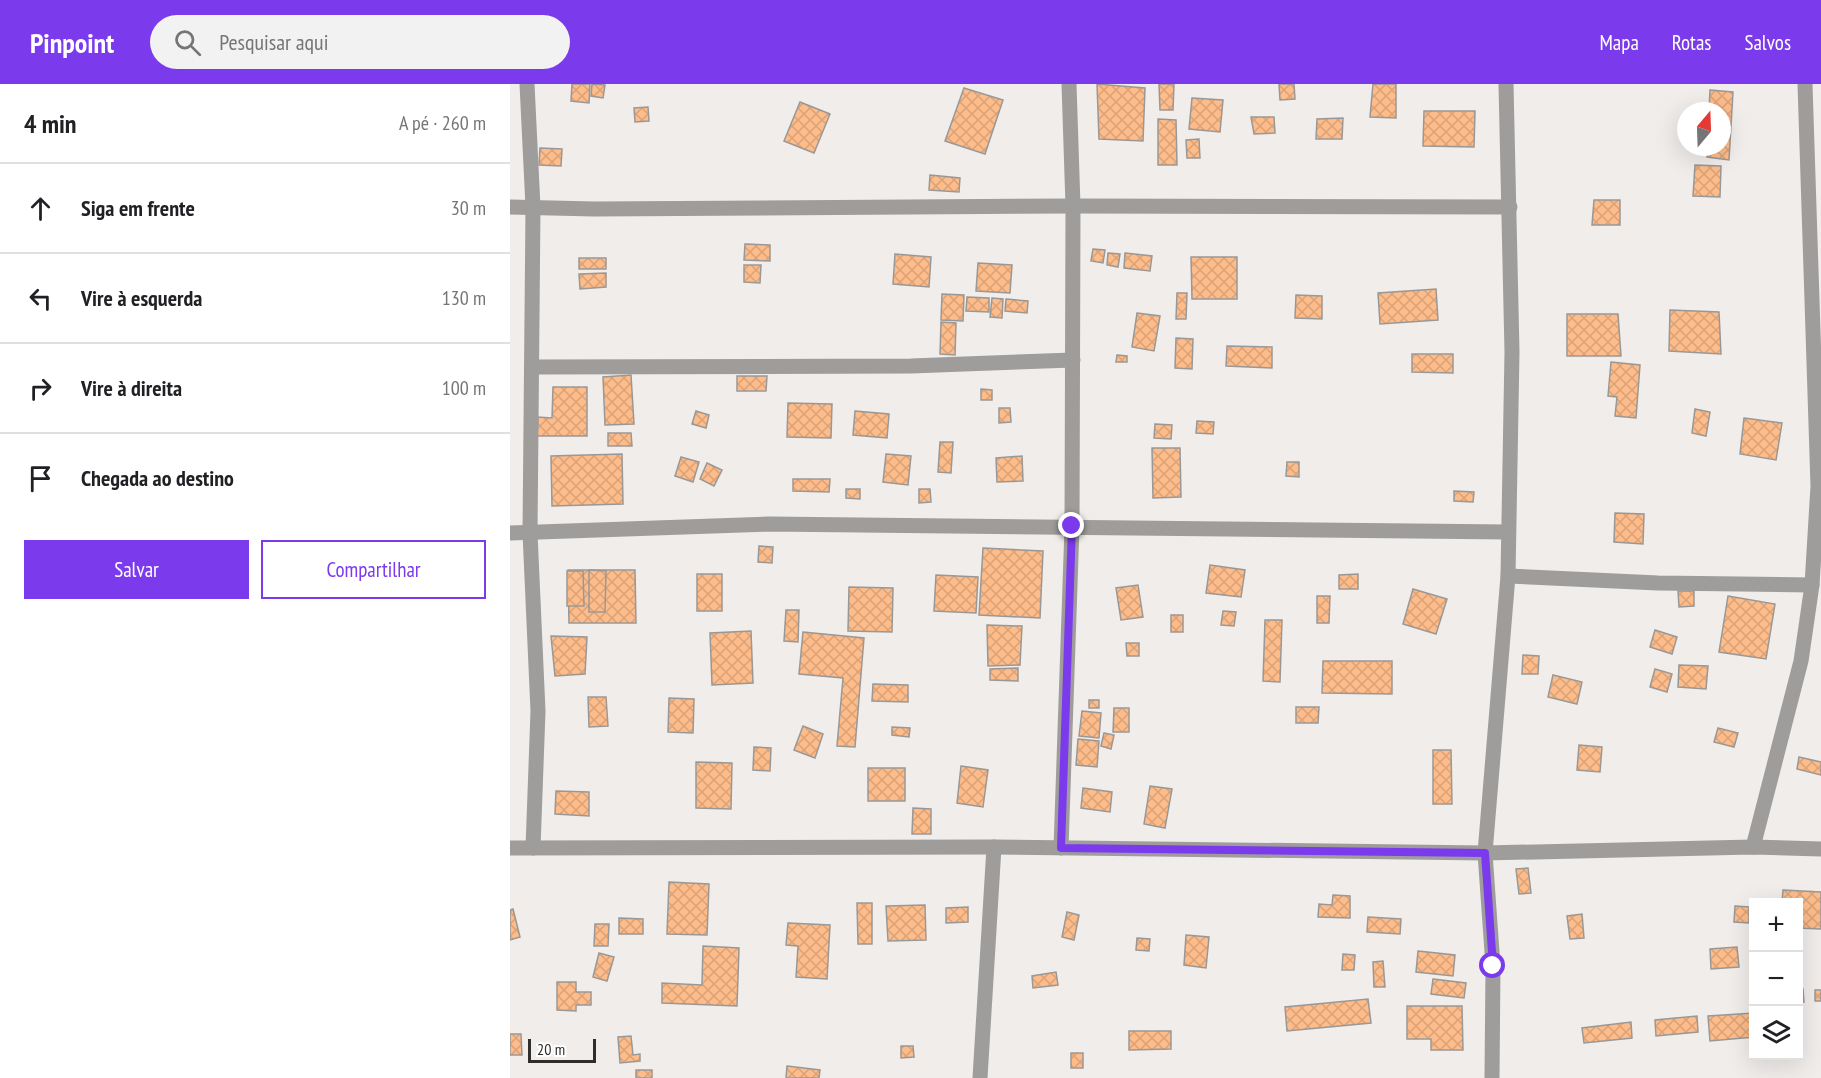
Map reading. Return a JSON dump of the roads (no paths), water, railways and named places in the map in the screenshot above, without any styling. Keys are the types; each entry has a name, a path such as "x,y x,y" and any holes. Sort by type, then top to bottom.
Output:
{"street":[{"path":"527,84 533,207 531,533 538,711 533,848"},
{"path":"1061,848 1072,526 1073,206 1069,84"},
{"path":"1491,1078 1493,966 1485,853 1508,576 1512,352 1506,84"},
{"path":"1753,847 1800,661 1812,585 1819,486 1815,159 1806,84"},
{"path":"510,207 606,209 1073,206 1510,207"},
{"path":"532,367 911,366 1073,360"},
{"path":"510,533 769,524 1508,532"},
{"path":"1508,576 1658,583 1812,585"},
{"path":"980,1078 994,847"},
{"path":"510,848 994,847 1485,853 1753,847 1821,849"}]}
